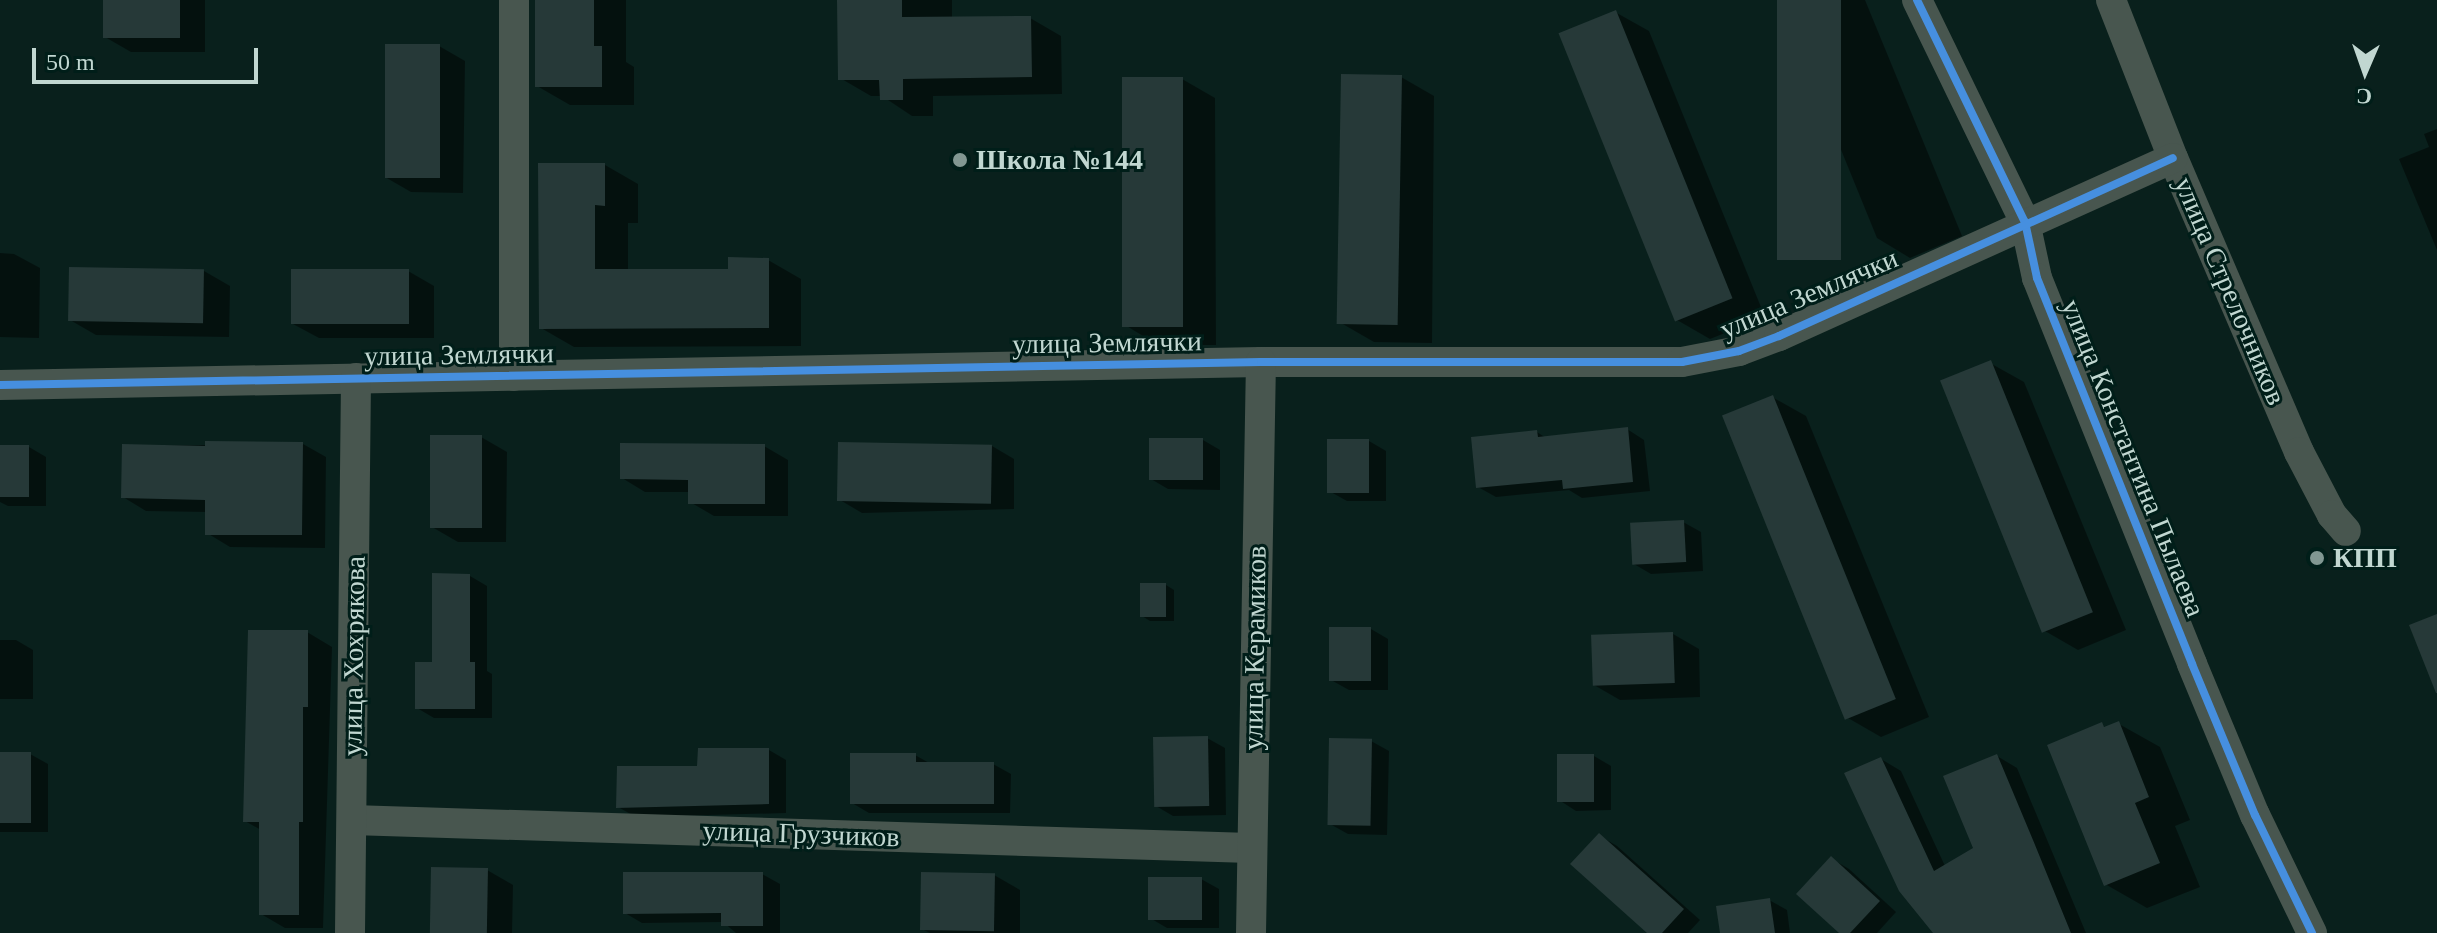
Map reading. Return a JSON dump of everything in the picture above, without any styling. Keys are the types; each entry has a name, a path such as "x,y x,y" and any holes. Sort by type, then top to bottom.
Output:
{"street":[{"path":"514,0 514,376"},
{"name":"улица Константина Пылаева","path":"1917,0 2025,222 2037,278 2192,664 2255,815 2312,933"},
{"name":"улица Стрелочников","path":"2111,0 2173,158 2310,475 2332,515 2346,531"},
{"name":"улица Землячки","path":"0,385 1261,362 1682,362 1713,357 1779,336 2025,222 2173,158"},
{"name":"улица Керамиков","path":"1251,933 1261,362"},
{"name":"улица Хохрякова","path":"350,933 356,378"},
{"name":"улица Грузчиков","path":"352,820 1251,848"}],"building":[{"path":"103,0 180,0 180,38 103,38"},
{"path":"535,0 594,0 594,46 602,46 602,87 535,87"},
{"path":"837,0 902,0 902,17 1031,16 1032,77 903,79 903,100 880,100 879,80 838,80"},
{"path":"1777,0 1841,0 1841,260 1777,260"},
{"path":"1616,10 1733,298 1675,322 1559,33"},
{"path":"385,44 440,44 440,178 385,178"},
{"path":"1341,74 1402,75 1398,325 1337,324"},
{"path":"1122,77 1183,77 1183,327 1122,327"},
{"path":"538,163 605,163 605,206 595,205 595,269 728,269 728,257 769,258 769,328 539,329"},
{"path":"69,267 204,269 203,323 68,321"},
{"path":"291,269 409,269 409,324 291,324"},
{"path":"1991,360 2093,612 2042,633 1940,381"},
{"path":"1773,395 1896,699 1845,720 1722,416"},
{"path":"1628,427 1633,482 1563,489 1562,480 1476,488 1471,437 1537,430 1538,437"},
{"path":"430,435 482,435 482,528 430,528"},
{"path":"1149,438 1203,438 1203,480 1149,480"},
{"path":"1327,439 1369,439 1369,493 1327,493"},
{"path":"205,441 303,442 302,535 205,535 205,500 121,498 122,444 205,446"},
{"path":"838,442 992,445 991,504 837,501"},
{"path":"620,443 765,444 765,504 688,504 688,480 620,479"},
{"path":"0,445 29,445 29,497 0,497"},
{"path":"1684,520 1686,562 1632,565 1630,523"},
{"path":"432,573 470,574 470,662 475,662 475,709 415,709 415,662 432,662"},
{"path":"1140,583 1166,583 1166,617 1140,617"},
{"path":"2437,614 2437,693 2436,693 2409,625"},
{"path":"1329,627 1371,627 1371,681 1329,681"},
{"path":"248,630 308,630 308,707 303,707 303,822 299,822 299,915 259,915 259,822 243,822"},
{"path":"1673,632 1675,683 1593,686 1591,635"},
{"path":"2119,721 2149,797 2135,803 2160,863 2104,886 2047,745 2102,722 2104,727"},
{"path":"1208,736 1209,806 1154,807 1153,737"},
{"path":"1329,738 1372,739 1370,826 1327,825"},
{"path":"698,748 769,748 769,804 616,808 617,766 697,766"},
{"path":"0,752 31,752 31,823 0,823"},
{"path":"850,753 916,753 916,762 994,762 994,804 850,804"},
{"path":"1557,754 1594,754 1594,802 1557,802"},
{"path":"1997,754 2071,933 1933,933 1899,891 1844,773 1881,757 1934,871 1973,848 1943,776"},
{"path":"1599,833 1684,909 1662,933 1647,933 1570,864"},
{"path":"1831,856 1880,901 1850,933 1839,933 1796,894"},
{"path":"431,867 488,868 487,933 430,933"},
{"path":"623,872 763,872 763,926 721,926 721,913 623,914"},
{"path":"921,872 995,873 994,931 920,930"},
{"path":"1148,877 1202,877 1202,920 1148,920"},
{"path":"1770,898 1775,933 1720,933 1716,906"}],"cycle path":[{"path":"1917,0 2025,222 2037,278 2192,664 2255,815 2312,933"},
{"path":"0,385 1261,362 1682,362 1739,351 1779,336 2173,158"}],"place":[{"name":"Школа №144","path":"960,160"},
{"name":"КПП","path":"2317,558"}]}
